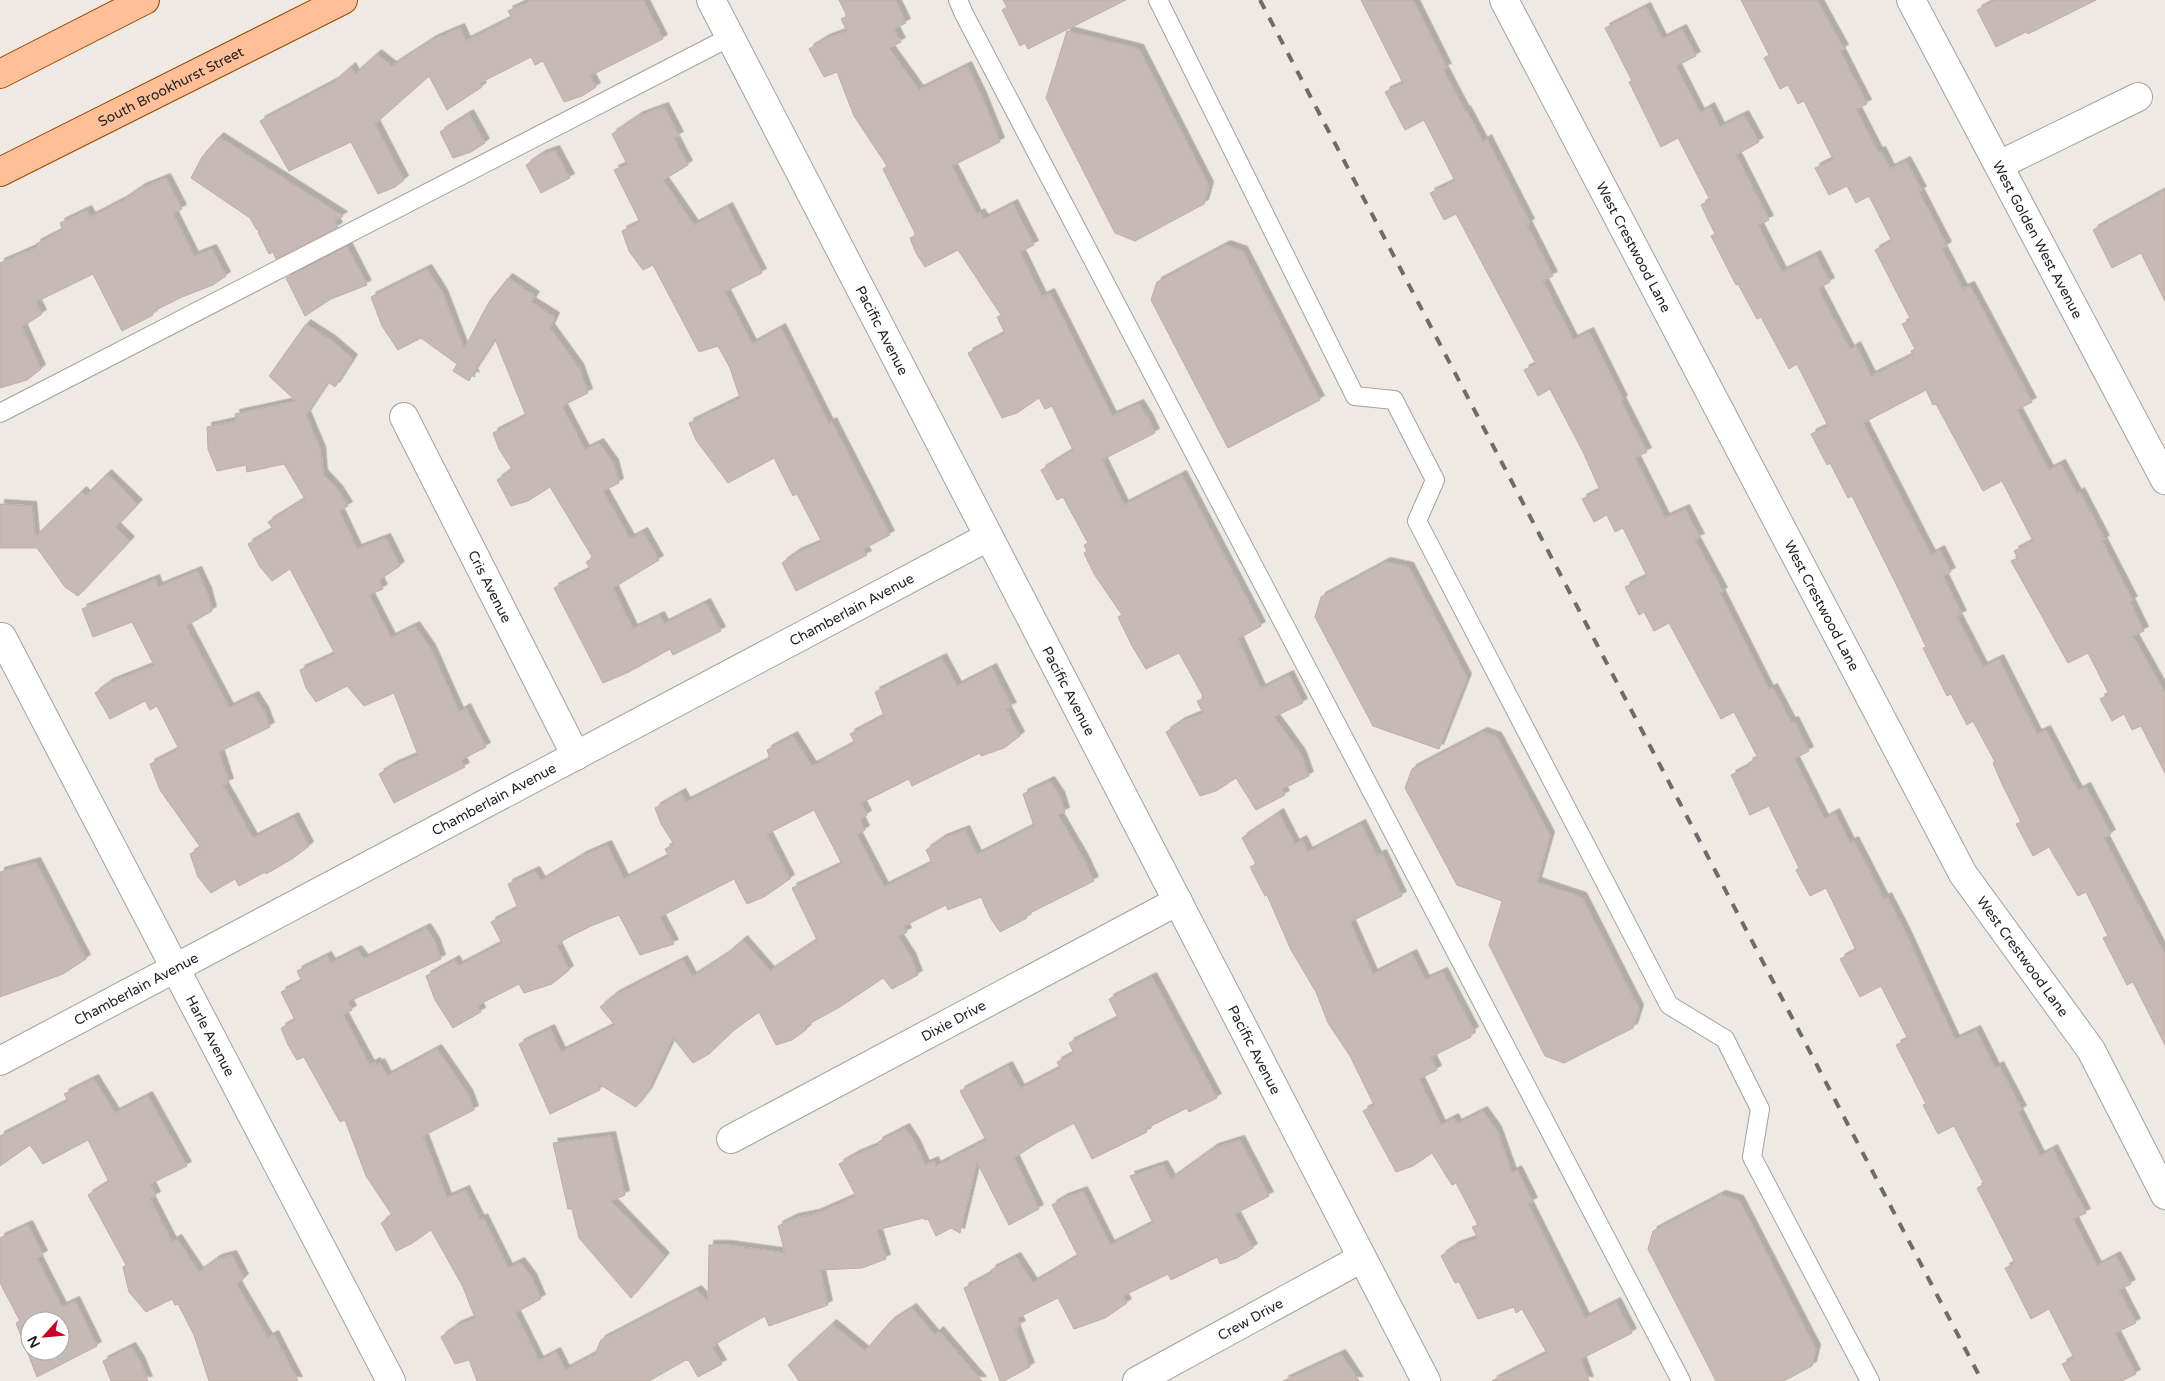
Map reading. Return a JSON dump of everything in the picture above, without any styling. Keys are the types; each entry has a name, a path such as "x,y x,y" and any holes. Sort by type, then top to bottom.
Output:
{"main road":[{"path":"0,74 145,0"},
{"name":"South Brookhurst Street","path":"0,172 343,0"}],"street":[{"name":"Pacific Avenue","path":"711,0 1426,1381"},
{"name":"West Golden West Avenue","path":"1911,0 2165,479"},
{"name":"West Crestwood Lane","path":"1512,3 1963,874 2091,1050 2165,1195"},
{"path":"1999,166 2138,97"},
{"name":"Cris Avenue","path":"404,417 576,756"},
{"name":"Chamberlain Avenue","path":"0,1061 988,537"},
{"name":"Harle Avenue","path":"2,637 391,1381"},
{"name":"Dixie Drive","path":"731,1138 1178,901"},
{"name":"Crew Drive","path":"1137,1381 1362,1258"}],"lane":[{"path":"958,0 1681,1381"},
{"path":"1158,0 1355,396 1394,400 1435,480 1417,521 1668,1005 1725,1039 1760,1109 1752,1157 1870,1381"},
{"path":"0,414 730,37"}],"building":[{"path":"531,0 643,0 663,39 590,76 596,87 582,96 564,102 543,61 535,65 531,57 480,83 482,87 447,110 429,76 375,124 404,180 395,187 378,194 351,142 289,171 260,121 334,82 351,67 355,74 377,54 392,66 432,40 460,28 466,41 512,18 508,11"},
{"path":"839,0 895,0 906,23 894,29 901,42 889,48 919,90 967,66 1000,142 952,166 977,215 980,213 984,219 1013,204 1034,245 1020,252 1042,297 1050,293 1112,416 1139,404 1148,418 1155,433 1102,460 1124,505 1182,475 1261,626 1238,639 1261,689 1289,675 1303,703 1274,717 1301,754 1309,776 1282,789 1285,795 1256,810 1236,778 1216,791 1200,796 1166,732 1181,722 1203,713 1197,701 1204,698 1179,653 1146,669 1118,617 1122,615 1094,574 1084,553 1087,551 1084,545 1088,543 1063,497 1057,500 1041,470 1073,450 1052,406 1045,409 1039,398 1017,413 1002,418 968,353 1005,333 997,317 1001,315 958,250 925,267 916,253 910,238 916,235 883,169 887,166 854,116 837,72 824,77 809,49 825,39 847,31 841,19 847,16"},
{"path":"1003,0 1126,0 1028,49 1025,43 1020,46 1002,10 1007,7"},
{"path":"1361,0 1413,0 1447,68 1443,69 1465,111 1483,142 1487,139 1530,223 1527,225 1553,276 1543,281 1573,340 1589,332 1623,400 1621,401 1647,452 1635,458 1665,518 1685,509 1700,538 1695,540 1723,592 1720,593 1769,690 1773,688 1791,722 1794,721 1809,751 1794,759 1824,819 1835,813 1850,843 1854,841 1884,899 1887,897 1905,932 1955,1040 1976,1030 1995,1068 1999,1066 2022,1110 2018,1112 2040,1156 2053,1149 2086,1213 2073,1219 2097,1266 2116,1256 2131,1284 2119,1290 2136,1323 2115,1333 2136,1374 2122,1381 2071,1381 2062,1364 2074,1358 2049,1309 2031,1319 2005,1268 2015,1263 1977,1188 1984,1184 1954,1126 1938,1134 1923,1105 1926,1104 1896,1045 1908,1039 1881,986 1860,997 1840,959 1856,950 1826,888 1810,896 1796,870 1799,868 1769,806 1750,815 1731,775 1749,766 1748,763 1758,758 1734,712 1721,719 1669,623 1654,631 1644,612 1639,615 1625,587 1647,576 1623,528 1615,532 1607,515 1594,522 1582,499 1600,490 1583,452 1550,389 1538,396 1524,370 1536,364 1456,214 1444,220 1430,193 1455,181 1424,120 1405,130 1385,92 1403,83"},
{"path":"1741,0 1817,0 1844,49 1840,51 1867,104 1856,109 1878,152 1881,151 1890,169 1906,161 1922,191 1919,192 1947,246 1942,249 1963,289 1970,286 2032,402 2017,410 2049,470 2061,464 2077,494 2080,492 2105,540 2102,541 2133,601 2130,602 2144,631 2133,636 2165,693 2165,773 2141,726 2132,730 2124,714 2112,721 2100,699 2109,694 2088,653 2068,663 2011,561 2018,558 2014,551 2033,541 2002,481 1983,491 1936,404 1933,405 1926,390 1863,423 1931,555 1940,550 1951,572 1943,576 1962,615 1957,617 1983,667 1999,659 2037,734 2046,730 2078,791 2086,787 2111,834 2104,838 2165,955 2165,1045 2133,982 2127,985 2103,938 2108,936 2086,892 2078,896 2049,847 2033,856 2016,824 2021,822 2002,784 1993,763 1995,762 1973,721 1967,725 1951,694 1947,696 1923,648 1926,647 1898,588 1852,496 1848,498 1830,463 1827,465 1811,434 1828,426 1797,364 1789,369 1761,317 1757,319 1738,284 1736,285 1711,236 1715,234 1701,205 1710,200 1678,138 1661,147 1629,82 1632,81 1605,28 1646,7 1662,39 1682,29 1696,56 1676,66 1700,113 1710,107 1720,127 1744,115 1759,142 1736,155 1769,220 1758,225 1782,272 1816,255 1830,282 1818,289 1850,350 1856,346 1871,376 1913,355 1911,351 1915,349 1902,324 1911,320 1875,250 1892,241 1869,196 1856,203 1847,186 1829,195 1815,168 1833,159 1804,101 1798,104 1788,85 1780,89 1764,58 1769,55"},
{"path":"1996,0 2096,0 2028,34 2026,32 1996,47 1977,10"},
{"path":"1067,31 1139,49 1209,186 1204,204 1135,241 1115,233 1046,98"},
{"path":"664,107 679,136 674,138 688,165 663,180 694,225 728,207 762,273 725,292 752,344 781,328 829,424 832,422 890,535 863,549 867,555 796,591 782,563 796,553 822,542 797,494 793,496 774,458 728,483 696,440 689,423 740,398 730,368 718,346 699,352 653,265 643,270 629,251 622,231 640,222 614,170 627,164 612,134 639,116"},
{"path":"469,114 485,143 471,152 453,158 440,132"},
{"path":"219,137 343,216 335,221 338,227 276,259 273,252 269,254 258,232 260,231 256,229 250,218 191,178 202,157"},
{"path":"555,150 570,178 541,193 526,165 541,155"},
{"path":"166,178 182,209 173,214 194,256 212,249 226,276 213,285 182,297 152,312 153,315 122,331 93,274 36,302 42,314 22,327 41,369 27,380 0,388 0,263 37,247 36,244 63,230 60,223 87,210 91,217 122,201 141,188"},
{"path":"2165,190 2165,301 2141,253 2112,268 2093,230"},
{"path":"1226,245 1243,251 1320,400 1228,448 1151,300 1157,282"},
{"path":"347,246 367,285 331,299 305,316 286,278"},
{"path":"427,269 443,294 464,349 489,302 508,278 535,296 531,302 555,317 550,328 579,368 588,393 562,406 585,450 599,443 614,464 619,483 603,491 630,539 643,532 659,560 613,588 633,629 660,616 664,624 706,603 721,631 673,655 670,649 629,672 603,683 554,588 590,569 586,562 593,558 550,487 528,501 511,506 497,480 512,469 499,449 493,433 526,416 495,339 473,373 475,377 472,375 469,381 453,371 457,364 421,338 398,350 382,326 371,297"},
{"path":"306,324 331,340 353,359 335,387 328,382 306,415 321,451 323,474 338,490 348,506 339,511 357,549 386,538 400,566 379,580 383,589 369,595 391,638 415,626 431,649 459,712 466,708 486,747 461,760 465,767 394,803 379,774 394,765 418,755 394,693 364,706 347,686 316,702 306,688 300,670 335,654 290,569 272,581 260,567 248,544 273,529 268,522 305,499 284,464 247,472 246,465 217,471 208,449 207,427 236,421 235,414 296,401 269,376"},
{"path":"107,474 138,504 116,527 130,541 78,596 65,587 37,548 0,548 0,504 32,506 35,537 82,491 86,495"},
{"path":"1386,562 1409,567 1467,678 1439,749 1373,726 1315,617 1321,597"},
{"path":"197,571 207,592 212,611 186,626 229,708 254,696 264,711 270,727 219,752 229,783 223,785 253,838 294,817 309,846 292,859 266,874 265,872 239,886 235,879 211,893 198,877 190,854 201,848 160,790 150,764 179,749 157,706 150,710 145,701 110,719 95,693 109,683 154,665 132,622 93,637 82,609 155,579 158,587"},
{"path":"942,658 957,686 992,668 1012,707 1006,709 1020,736 1004,748 981,756 980,753 912,786 909,779 861,803 867,815 860,819 865,830 857,835 884,887 932,863 926,850 942,839 965,830 977,855 1034,826 1023,794 1050,781 1060,796 1065,812 1058,815 1094,881 1026,915 1027,918 1000,932 991,919 981,897 948,910 946,905 904,926 907,932 898,937 911,957 918,975 892,989 883,978 840,1007 805,1026 807,1029 792,1040 776,1045 759,1012 733,1031 709,1054 693,1063 673,1038 647,1093 636,1107 599,1084 600,1090 550,1114 519,1044 550,1029 561,1052 615,1025 600,1007 615,995 683,960 692,977 726,955 743,940 770,971 817,940 792,888 842,864 814,810 767,834 790,879 764,897 747,904 734,879 660,917 674,944 640,955 619,915 591,926 561,941 562,943 557,946 569,970 552,984 524,993 519,984 478,1005 481,1012 453,1028 435,1000 426,976 455,960 458,966 502,943 491,922 518,908 508,884 535,871 541,881 582,856 607,845 624,879 669,856 665,849 674,844 661,824 655,808 681,793 686,802 770,759 767,750 793,736 812,766 855,743 850,734 884,716 875,692"},
{"path":"1483,732 1497,737 1550,836 1537,882 1582,897 1639,1009 1633,1028 1564,1063 1545,1056 1489,945 1502,901 1457,885 1405,788 1412,769"},
{"path":"1279,813 1295,844 1302,840 1308,852 1361,824 1377,856 1382,854 1402,896 1350,922 1373,974 1412,954 1425,980 1443,972 1474,1031 1470,1034 1471,1037 1431,1057 1437,1070 1419,1079 1441,1125 1454,1118 1457,1124 1483,1111 1497,1131 1512,1173 1517,1170 1533,1202 1528,1204 1585,1318 1616,1302 1632,1333 1581,1359 1589,1381 1492,1381 1547,1353 1522,1309 1516,1313 1514,1307 1478,1319 1459,1282 1455,1283 1441,1256 1455,1246 1478,1238 1472,1227 1478,1225 1456,1183 1452,1185 1432,1153 1413,1166 1396,1172 1363,1111 1374,1105 1350,1056 1328,1023 1316,992 1291,950 1267,895 1265,896 1250,867 1256,864 1242,838"},
{"path":"36,862 86,959 63,974 0,997 0,872"},
{"path":"426,928 435,942 441,959 348,1002 352,1010 343,1015 370,1065 376,1062 377,1065 380,1063 387,1076 437,1049 468,1094 474,1110 423,1136 447,1198 465,1190 480,1220 483,1218 508,1268 520,1262 532,1278 541,1299 515,1313 539,1361 556,1352 565,1370 595,1354 601,1340 697,1290 708,1302 709,1245 727,1245 785,1253 778,1226 794,1218 815,1214 856,1196 839,1164 879,1145 878,1142 905,1128 915,1143 925,1165 934,1161 936,1166 986,1140 960,1091 1008,1066 1020,1089 1060,1068 1057,1062 1074,1053 1069,1043 1118,1018 1109,999 1152,977 1217,1098 1189,1112 1187,1108 1145,1129 1147,1132 1092,1159 1074,1123 1037,1143 1014,1158 1039,1209 1009,1225 977,1162 960,1233 951,1228 936,1236 928,1219 925,1220 923,1218 877,1230 886,1259 862,1268 820,1270 828,1305 769,1326 765,1316 715,1344 716,1346 712,1347 722,1364 698,1377 689,1361 686,1360 649,1381 477,1381 469,1360 455,1364 441,1337 456,1326 475,1318 463,1287 431,1230 411,1244 396,1251 381,1223 392,1215 366,1176 345,1120 340,1122 304,1057 297,1060 281,1028 295,1020 281,992 302,981 297,971 327,956 331,963 357,950 364,959"},
{"path":"94,1079 115,1113 148,1096 187,1166 150,1184 156,1196 150,1199 172,1242 177,1239 199,1272 217,1259 232,1255 244,1278 237,1285 268,1338 274,1335 298,1381 209,1381 194,1335 178,1304 175,1305 172,1299 146,1312 129,1292 123,1267 126,1265 88,1195 109,1182 88,1140 43,1164 30,1145 0,1166 0,1136 68,1101 64,1094"},
{"path":"611,1136 625,1195 611,1201 665,1257 631,1298 579,1238 572,1209 568,1209 553,1143"},
{"path":"1240,1140 1269,1196 1235,1214 1253,1248 1237,1258 1220,1264 1217,1257 1171,1280 1168,1274 1123,1296 1127,1303 1105,1318 1074,1329 1058,1298 1017,1318 1021,1325 1015,1328 1030,1367 1004,1381 1000,1381 964,1288 992,1273 991,1270 1016,1257 1033,1283 1078,1256 1052,1205 1064,1198 1083,1191 1110,1245 1153,1223 1130,1176 1163,1165 1171,1179 1214,1148"},
{"path":"1721,1195 1739,1200 1816,1349 1812,1366 1784,1381 1716,1381 1648,1249 1653,1231"},
{"path":"28,1225 43,1255 37,1258 62,1307 75,1301 97,1346 70,1360 70,1311 20,1311 20,1321 0,1283 0,1238"},
{"path":"912,1308 935,1335 939,1331 982,1381 799,1381 788,1365 832,1324 865,1351 890,1322"},
{"path":"20,1321 20,1333 16,1323"},
{"path":"131,1347 140,1361 148,1381 111,1381 103,1361"},
{"path":"1341,1354 1359,1381 1283,1381"},
{"path":"31,1361 68,1361 37,1377"}],"railway":[{"path":"1260,0 1982,1381"}]}
